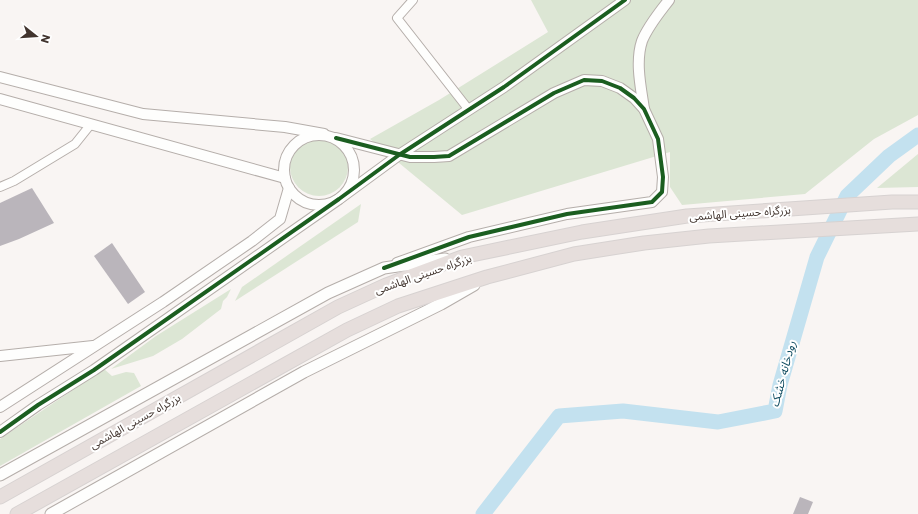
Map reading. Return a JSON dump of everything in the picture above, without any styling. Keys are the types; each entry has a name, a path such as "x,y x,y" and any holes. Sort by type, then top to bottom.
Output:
{"highway":[{"name":"بزرگراه حسینی الهاشمی","path":"0,496 338,307 386,285 462,257 582,232 687,216 892,202 918,202"},
{"name":"بزرگراه حسینی الهاشمی","path":"17,514 347,330 398,306 487,276 574,254 644,243 709,236 918,224"}],"main road":[{"path":"0,475 328,294 384,268 462,257"},
{"path":"50,514 304,372 441,304 487,276"}],"street":[{"path":"414,0 397,18 469,110"},
{"path":"0,432 38,405 94,370 339,199 399,155 504,87 626,0"},
{"path":"644,109 639,61 642,42 649,26 669,0"},
{"path":"0,77 143,114 285,127 324,134 399,155 424,158 449,156 554,93 584,80 602,81 620,88 634,98 644,109 658,139 663,177 662,192 652,202 567,214 476,236 384,268"},
{"path":"0,99 285,178"},
{"path":"0,187 14,181 75,144 91,124"},
{"path":"324,134 312,135 302,139 293,146 285,161 285,178 289,188 296,197 306,202 317,205 328,204 339,199 348,191 354,179 355,168 352,156 346,145 336,138"},
{"path":"0,407 163,302 252,241 280,219 289,188"},
{"path":"252,241 260,254"},
{"path":"0,356 95,346"}],"green space":[{"path":"531,0 918,0 918,115 874,139 805,194 682,205 670,187 670,152 462,215 370,139 439,100 548,32"},
{"path":"319,138 335,143 343,151 348,167 343,183 335,191 319,196 303,191 295,183 290,167 295,151 303,143"},
{"path":"918,154 918,187 877,188"},
{"path":"361,204 358,222 235,301 242,287"},
{"path":"231,289 223,301 221,309 182,339 153,356 111,369 156,336"},
{"path":"104,369 112,376 126,372 134,373 141,386 0,466 0,439"}],"building":[{"path":"32,188 54,223 0,246 0,203"},
{"path":"112,243 145,292 128,304 94,256"},
{"path":"800,497 813,502 808,514 793,514"}],"waterway":[{"name":"رودخانه خشک","path":"483,514 559,416 623,411 718,422 775,411 780,385 817,257 847,196 889,156 918,135"}],"cycle path":[{"path":"0,432 38,405 94,370 339,199 399,155 504,87 625,0"},
{"path":"336,138 410,157 449,156 554,93 584,80 602,81 620,88 634,98 644,109 658,139 663,177 662,192 652,202 567,214 469,237 384,268"}]}
